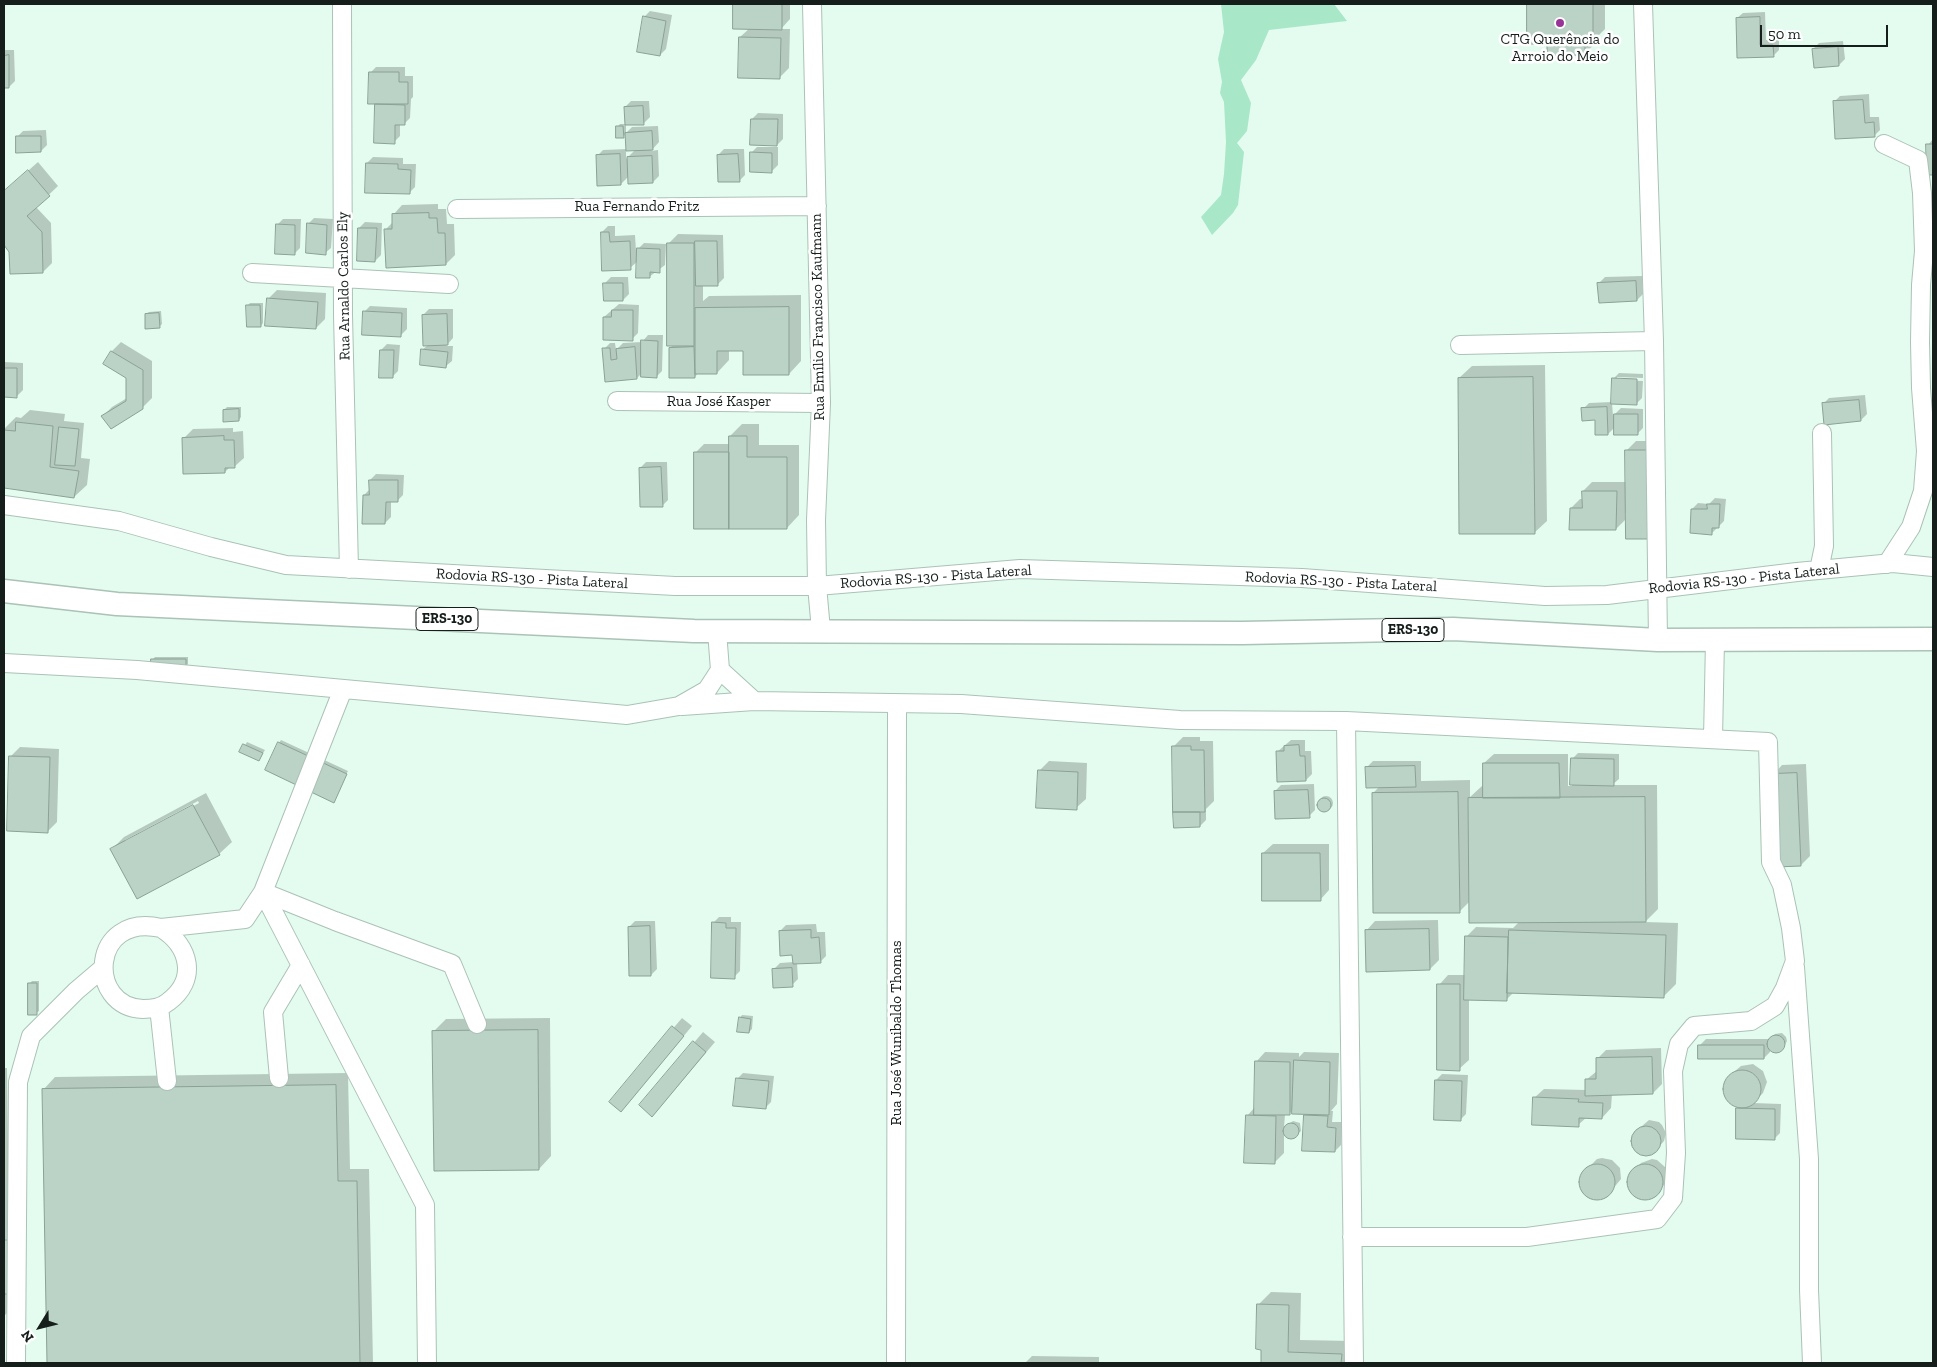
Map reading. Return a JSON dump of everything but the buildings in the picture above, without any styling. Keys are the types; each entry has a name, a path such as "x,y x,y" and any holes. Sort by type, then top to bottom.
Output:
{"main road":[{"name":"ERS-130","path":"4,591 117,604 717,631 1242,633 1453,629 1658,640 1933,639"}],"street":[{"name":"Rua Arnaldo Carlos Ely","path":"342,4 349,569"},
{"name":"Rua Emílio Francisco Kaufmann","path":"812,4 821,403 816,520 817,586 821,630"},
{"path":"1643,4 1654,340 1658,640"},
{"path":"1884,144 1918,160 1922,194 1924,250 1921,284 1920,342 1926,451 1923,491 1911,527 1888,564"},
{"name":"Rua Fernando Fritz","path":"457,209 817,206"},
{"path":"252,273 449,284"},
{"path":"1460,345 1654,340"},
{"name":"Rua José Kasper","path":"617,401 821,403"},
{"path":"1819,570 1824,546 1822,433"},
{"name":"Rodovia RS-130 - Pista Lateral","path":"4,505 119,521 211,547 286,565 675,586 817,586 1020,569 1302,578 1545,596 1607,595 1819,570 1888,564 1933,567"},
{"path":"679,706 707,690 720,670 717,631"},
{"path":"1713,738 1715,640"},
{"path":"4,663 137,670 627,715 679,706 754,701 960,704 1180,720 1346,721 1768,742 1771,862 1782,885 1791,928 1795,961 1809,1159 1812,1363"},
{"path":"720,670 754,701"},
{"path":"161,928 245,919 263,892 343,689"},
{"name":"Rua José Wunibaldo Thomas","path":"896,1363 897,704"},
{"path":"1346,721 1354,1363"},
{"path":"263,892 425,1206 427,1363"},
{"path":"263,892 452,964 477,1024"},
{"path":"147,925 161,928 173,935 182,946 187,959 187,972 183,986 175,997 159,1007 136,1009 123,1003 112,994 106,982 103,968 105,954 111,942 121,932 147,925"},
{"path":"1352,1237 1527,1237 1657,1219 1673,1198 1676,1153 1673,1071 1678,1044 1694,1026 1751,1021 1775,1006 1785,988 1795,961"},
{"path":"279,1078 273,1012 301,965"},
{"path":"16,1363 18,1082 31,1036 76,991 103,968"},
{"path":"159,1007 167,1081"}],"green space":[{"path":"1221,4 1334,4 1347,21 1269,30 1256,60 1241,80 1251,103 1247,131 1237,143 1244,152 1238,205 1212,235 1201,217 1221,195 1224,174 1226,142 1224,102 1220,93 1222,82 1218,59 1224,32"}],"place":[{"name":"CTG Querência do Arroio do Meio","path":"1560,23"}]}
